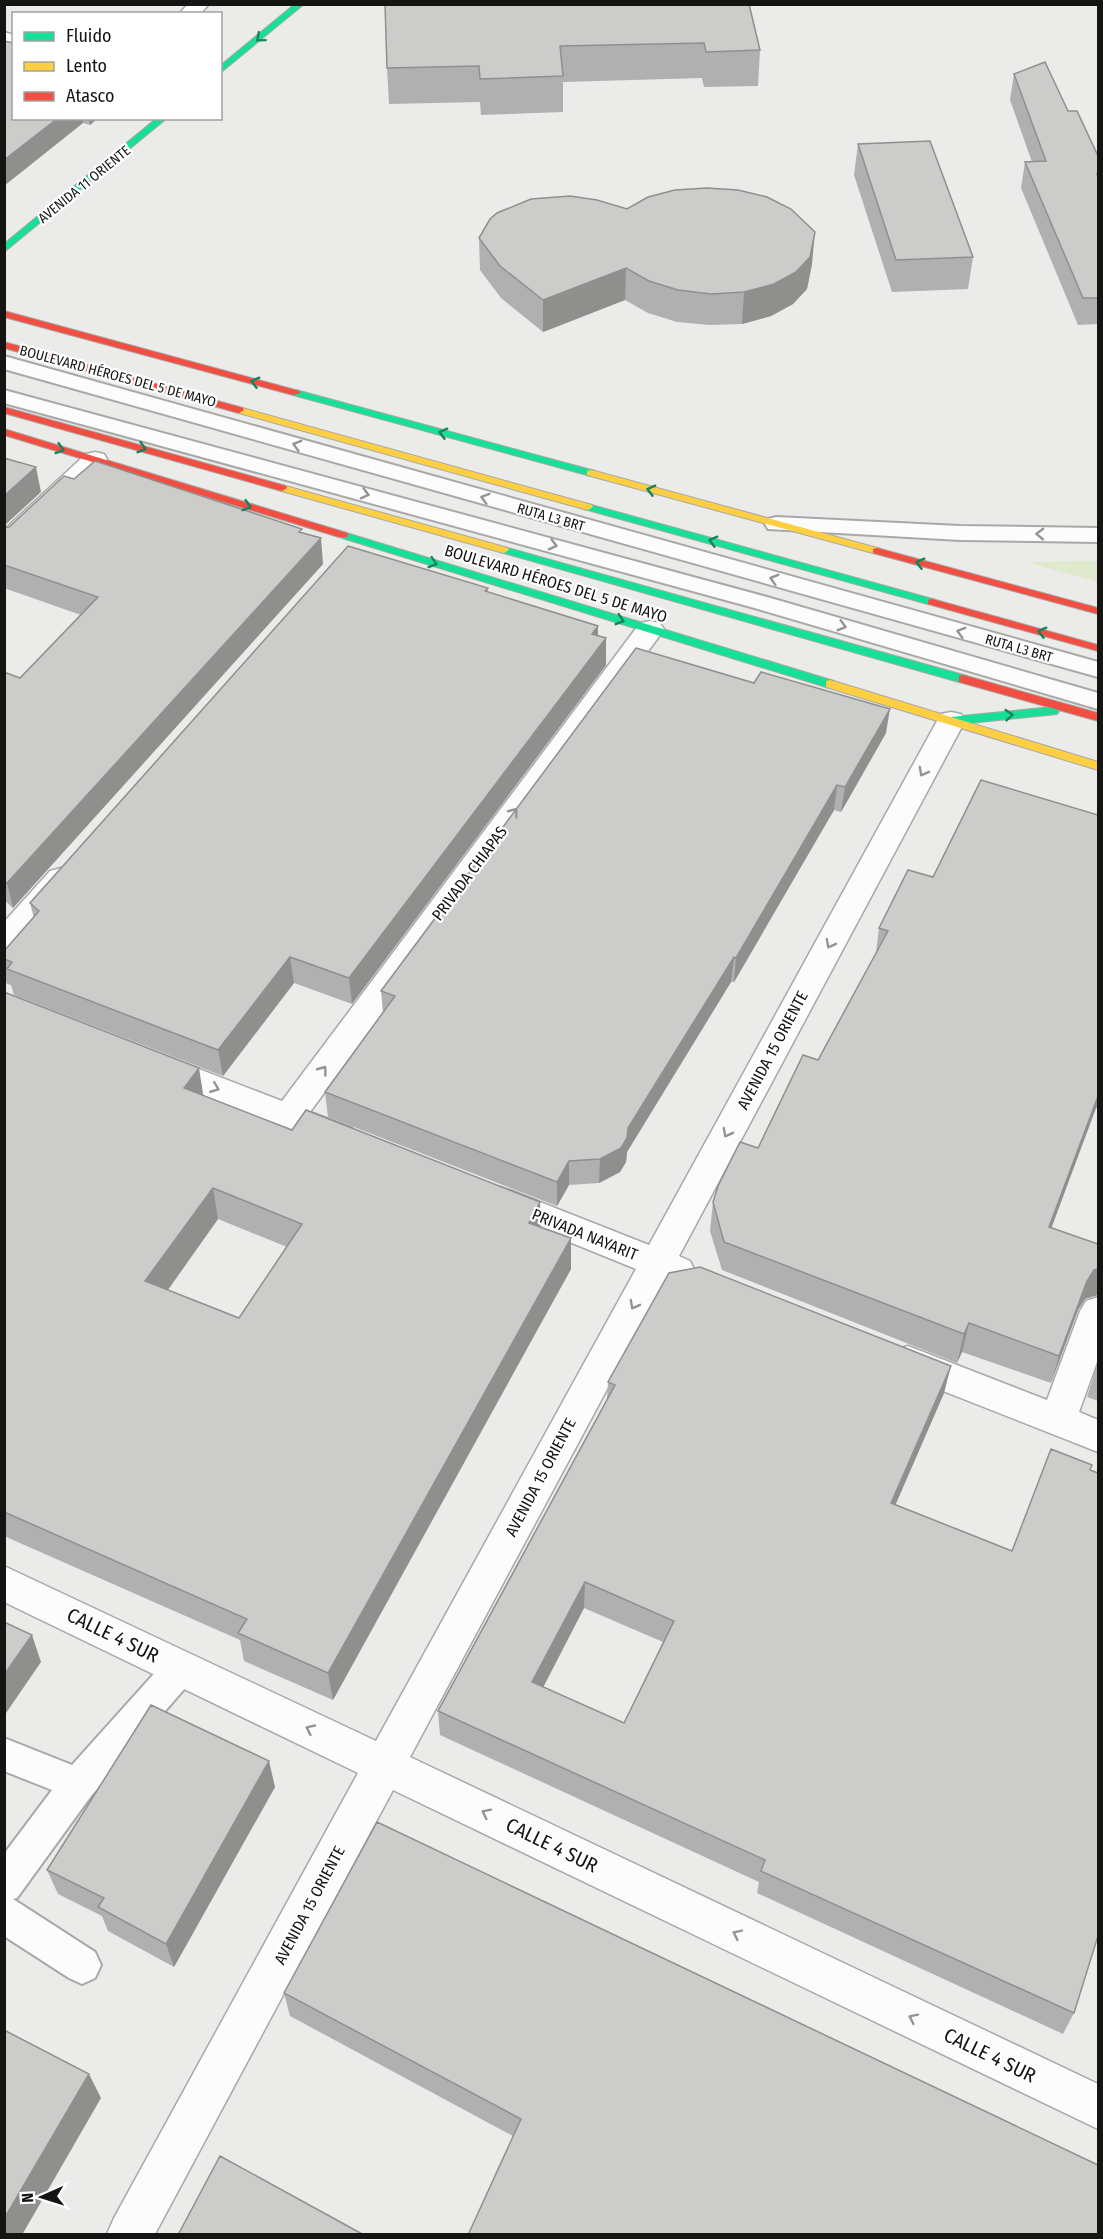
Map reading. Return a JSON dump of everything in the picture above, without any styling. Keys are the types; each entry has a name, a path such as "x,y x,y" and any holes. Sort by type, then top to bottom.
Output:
{"street":[{"path":"222,69 300,4"},
{"name":"AVENIDA 11 ORIENTE","path":"4,249 161,120"},
{"name":"BOULEVARD HÉROES DEL 5 DE MAYO","path":"4,314 1098,611"},
{"name":"BOULEVARD HÉROES DEL 5 DE MAYO","path":"4,345 1098,648"},
{"name":"BOULEVARD HÉROES DEL 5 DE MAYO","path":"4,410 1098,717"},
{"name":"BOULEVARD HÉROES DEL 5 DE MAYO","path":"4,432 95,459 353,550 650,629 1098,766"},
{"path":"4,544 95,459"},
{"name":"PRIVADA CHIAPAS","path":"288,1117 650,629"},
{"path":"951,721 1073,709"},
{"name":"AVENIDA 15 ORIENTE","path":"130,2235 951,721"},
{"path":"4,942 76,862"},
{"path":"135,1056 364,1147"},
{"name":"PRIVADA NAYARIT","path":"472,1190 713,1284"},
{"path":"1058,1420 1098,1311"},
{"path":"880,1350 1098,1436"},
{"name":"CALLE 4 SUR","path":"4,1583 1098,2107"}],"lane":[{"name":"RUTA L3 BRT","path":"4,362 1098,670"},
{"path":"4,396 759,602 1098,701"},
{"path":"776,524 960,533 1098,535"},
{"path":"4,1886 78,1784 181,1668"},
{"path":"4,1754 78,1784"},
{"path":"4,1914 82,1965"}],"green space":[{"path":"1098,561 1098,582 1027,562"}],"building":[{"path":"385,4 749,4 760,50 706,52 704,43 560,46 563,76 480,79 479,66 387,68"},
{"path":"4,41 12,43 12,120 55,120 4,160"},
{"path":"1045,62 1068,111 1077,111 1098,156 1098,298 1083,298 1025,162 1046,161 1014,74"},
{"path":"930,141 973,257 896,260 858,144"},
{"path":"707,188 738,190 767,197 791,209 815,232 810,257 796,272 774,284 744,292 711,294 678,290 649,281 626,268 543,300 500,266 479,238 490,219 497,213 531,199 570,196 597,200 627,209 648,197 675,190"},
{"path":"4,458 36,467 4,496"},
{"path":"95,461 302,529 299,532 321,538 7,883 4,881 4,672 20,678 98,597 4,565 4,528 9,527 64,476 74,479"},
{"path":"348,546 488,588 485,591 598,626 592,634 606,638 349,978 290,957 218,1050 7,969 12,962 4,959 4,951 39,911 30,903"},
{"path":"636,648 754,683 761,672 890,709 845,787 837,785 736,958 734,957 628,1128 627,1138 621,1148 600,1159 569,1161 557,1182 325,1092 395,996 381,991"},
{"path":"981,780 1098,815 1098,1096 1049,1227 1098,1244 1098,1269 1094,1270 1087,1281 1059,1356 969,1323 964,1334 724,1242 713,1202 718,1186 740,1142 758,1148 803,1055 818,1060 888,931 879,928 908,870 933,877"},
{"path":"4,992 199,1068 184,1088 292,1130 306,1110 540,1202 529,1223 571,1238 328,1673 238,1633 247,1619 4,1512","holes":["213,1188 302,1224 239,1318 145,1281"]},
{"path":"700,1267 951,1366 891,1503 1012,1551 1051,1449 1092,1465 1090,1470 1098,1473 1098,1936 1074,2013 761,1871 765,1860 438,1711 615,1385 608,1382 669,1273","holes":["585,1582 674,1621 624,1723 532,1682"]},
{"path":"4,1622 32,1635 4,1675"},
{"path":"151,1705 269,1761 166,1944 98,1907 104,1898 47,1870"},
{"path":"377,1822 1098,2165 1098,2235 468,2235 521,2119 284,1993"},
{"path":"4,2030 89,2074 4,2219"},
{"path":"220,2156 364,2235 178,2235"}],"traffic: fast":[{"path":"222,69 300,4"},
{"path":"4,249 161,120"},
{"path":"296,393 591,473"},
{"path":"588,507 932,602"},
{"path":"343,535 830,684"},
{"path":"504,550 963,679"},
{"path":"951,721 1053,711"}],"traffic: slow":[{"path":"239,410 588,507"},
{"path":"591,473 877,551"},
{"path":"282,488 504,550"},
{"path":"830,684 1098,766"}],"traffic: jam":[{"path":"4,314 296,393"},
{"path":"4,345 239,410"},
{"path":"4,410 282,488"},
{"path":"4,432 343,535"},
{"path":"877,551 1098,611"},
{"path":"932,602 1098,648"},
{"path":"963,679 1098,717"}]}
